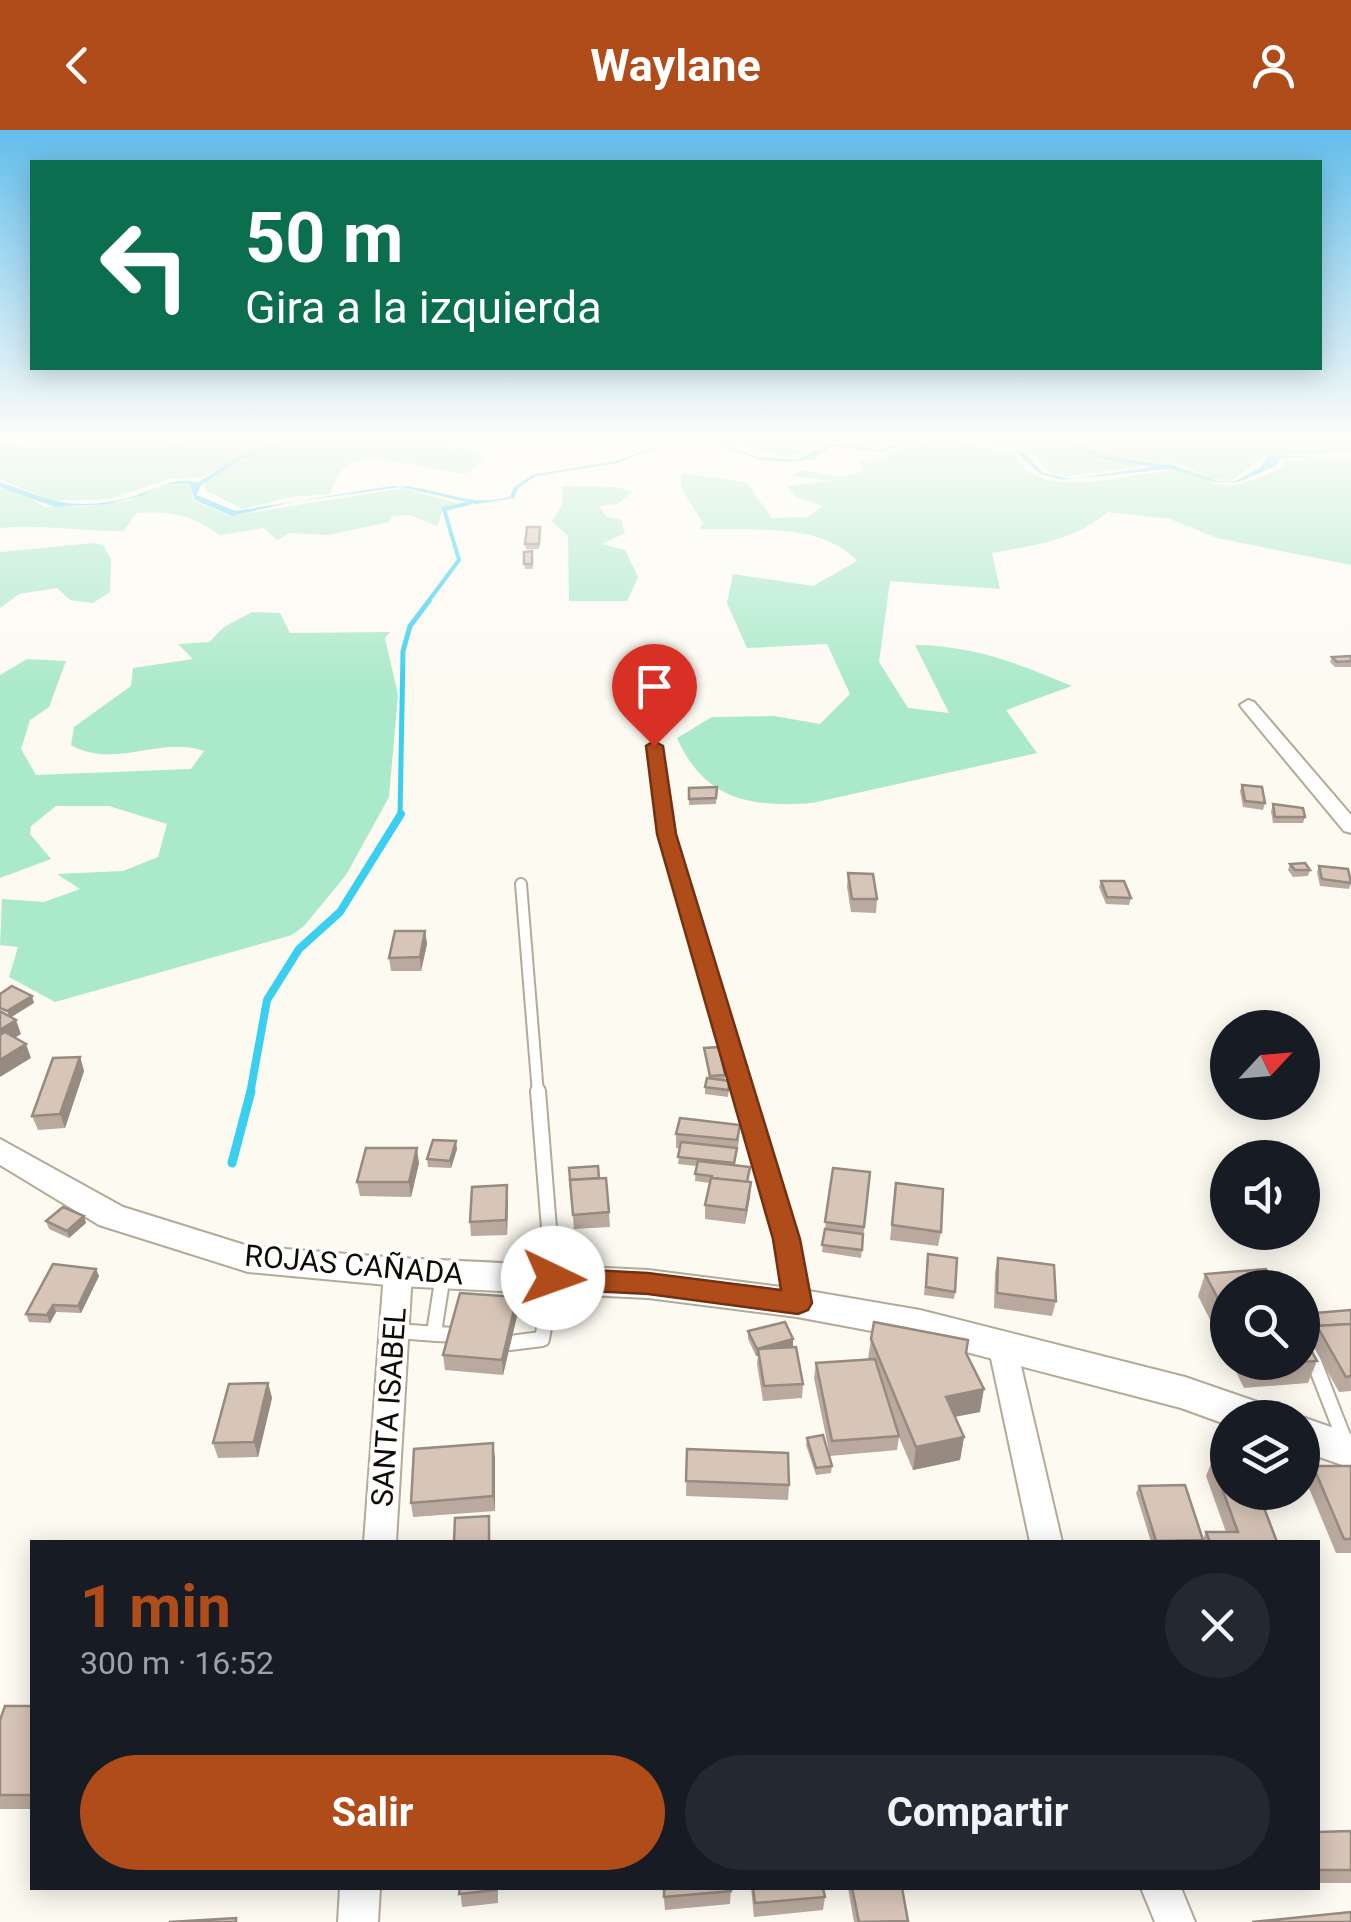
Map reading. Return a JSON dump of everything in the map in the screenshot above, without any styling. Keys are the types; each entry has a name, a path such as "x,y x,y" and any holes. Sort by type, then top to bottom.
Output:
{"main road":[{"name":"ROJAS CAÑADA","path":"0,1150 112,1216 182,1242 248,1259 444,1275 648,1284 798,1303 920,1325 1210,1402"},
{"path":"1320,1440 1350,1450"}],"street":[{"path":"1248,705 1351,827"},
{"name":"SANTA ISABEL","path":"380,1540 398,1272"},
{"path":"1003,1348 1046,1540"},
{"path":"358,1922 360,1890"},
{"path":"1163,1890 1176,1922"}],"lane":[{"path":"654,746 666,834 786,1239 798,1303"},
{"path":"510,1343 542,1340 553,1278 521,884"},
{"path":"438,1334 444,1275"},
{"path":"393,1330 455,1336"},
{"path":"1320,1376 1350,1450"}],"green space":[{"path":"0,522 130,522 124,531 0,528"},
{"path":"198,522 389,522 328,535 290,533 277,540 264,528 220,535"},
{"path":"553,522 622,522 625,533 602,544 625,550 638,577 627,601 569,601 568,536"},
{"path":"1095,522 1067,536 992,553 1000,589 890,581 879,662 908,708 949,713 915,645 976,652 1072,686 1006,710 1037,753 812,803 749,801 715,787 688,759 677,738 712,717 774,716 820,724 850,694 827,644 747,648 727,603 733,574 813,586 857,561 842,548 804,534 699,529 703,523"},
{"path":"1176,522 1351,522 1351,565 1217,538"},
{"path":"103,545 111,559 110,592 93,603 70,600 57,588 19,594 0,608 0,552"},
{"path":"252,612 280,613 290,633 390,632 385,638 398,695 389,797 346,875 292,935 55,1002 9,977 18,947 0,945 2,899 44,902 80,889 57,874 123,871 158,857 167,824 109,806 56,806 31,826 30,834 51,859 0,878 0,675 27,659 66,661 49,707 30,720 21,749 36,775 191,769 204,751 171,747 121,754 87,752 71,745 74,727 131,686 133,668 193,659 178,644 209,642 224,627"}],"building":[{"path":"527,527 540,527 539,544 525,544"},
{"path":"532,551 532,564 524,564 524,552"},
{"path":"1351,656 1351,661 1337,662 1332,657"},
{"path":"1242,785 1262,787 1265,803 1245,801"},
{"path":"717,787 716,798 689,799 689,788"},
{"path":"1273,804 1303,808 1305,817 1275,817"},
{"path":"1305,863 1310,870 1295,870 1290,864"},
{"path":"1319,866 1348,869 1351,883 1322,879"},
{"path":"848,873 873,874 877,899 852,899"},
{"path":"1101,881 1124,881 1131,898 1107,897"},
{"path":"395,931 425,931 420,957 389,958"},
{"path":"12,986 32,996 7,1011 0,1008 0,994"},
{"path":"0,1011 16,1020 0,1030"},
{"path":"5,1032 26,1044 0,1060 0,1035"},
{"path":"719,1047 725,1075 710,1076 704,1048"},
{"path":"80,1057 60,1114 32,1116 53,1058"},
{"path":"707,1078 730,1081 728,1090 705,1087"},
{"path":"680,1118 740,1125 737,1140 676,1134"},
{"path":"433,1140 456,1141 450,1161 427,1159"},
{"path":"681,1142 737,1148 734,1163 678,1157"},
{"path":"366,1148 417,1148 409,1182 357,1182"},
{"path":"698,1161 750,1167 747,1182 695,1174"},
{"path":"598,1166 599,1178 570,1180 569,1168"},
{"path":"833,1168 870,1172 864,1227 825,1222"},
{"path":"606,1178 609,1212 573,1215 570,1180"},
{"path":"711,1178 751,1182 746,1210 705,1205"},
{"path":"896,1183 943,1189 941,1232 892,1225"},
{"path":"507,1185 506,1220 470,1222 472,1187"},
{"path":"63,1207 84,1216 67,1231 46,1221"},
{"path":"825,1229 863,1234 862,1250 822,1245"},
{"path":"928,1254 957,1258 955,1292 926,1287"},
{"path":"998,1258 1054,1265 1056,1301 997,1293"},
{"path":"53,1264 96,1269 78,1306 53,1305 47,1315 26,1314"},
{"path":"460,1293 517,1297 502,1360 443,1355"},
{"path":"1351,1310 1351,1324 1320,1326 1320,1313"},
{"path":"785,1322 793,1339 757,1349 748,1331"},
{"path":"874,1322 968,1340 966,1353 984,1389 946,1397 964,1437 916,1447 871,1339"},
{"path":"1351,1324 1351,1376 1346,1377 1320,1326"},
{"path":"796,1347 803,1384 764,1386 758,1349"},
{"path":"875,1359 899,1436 832,1441 816,1363"},
{"path":"268,1383 254,1442 213,1443 229,1384"},
{"path":"823,1435 832,1466 816,1468 807,1438"},
{"path":"493,1443 493,1496 411,1503 414,1449"},
{"path":"687,1449 788,1453 789,1485 686,1481"},
{"path":"1320,1466 1351,1466 1351,1539 1344,1539 1320,1482"},
{"path":"1185,1485 1203,1540 1156,1540 1139,1486"},
{"path":"1230,1510 1265,1510 1276,1540 1209,1540 1206,1532 1238,1532"},
{"path":"489,1516 489,1540 454,1540 455,1518"},
{"path":"5,1706 30,1706 30,1795 0,1795 0,1720"},
{"path":"1351,1831 1351,1870 1320,1870 1320,1832"},
{"path":"460,1890 496,1890 459,1894"},
{"path":"664,1890 731,1890 731,1891 664,1897"},
{"path":"753,1890 823,1890 825,1897 755,1903"},
{"path":"852,1890 902,1890 908,1921 859,1922"},
{"path":"1351,1912 1351,1922 1252,1922"},
{"path":"236,1918 236,1922 169,1922"}],"waterway":[{"path":"427,603 459,560 448,522"},
{"path":"400,816 403,651 410,626 429,601"},
{"path":"250,1094 267,1000 299,949 340,912 400,816"},
{"path":"232,1163 251,1091"}],"route":[{"path":"553,1278 648,1284 798,1303 786,1239 700,936 666,834 654,746"}]}
